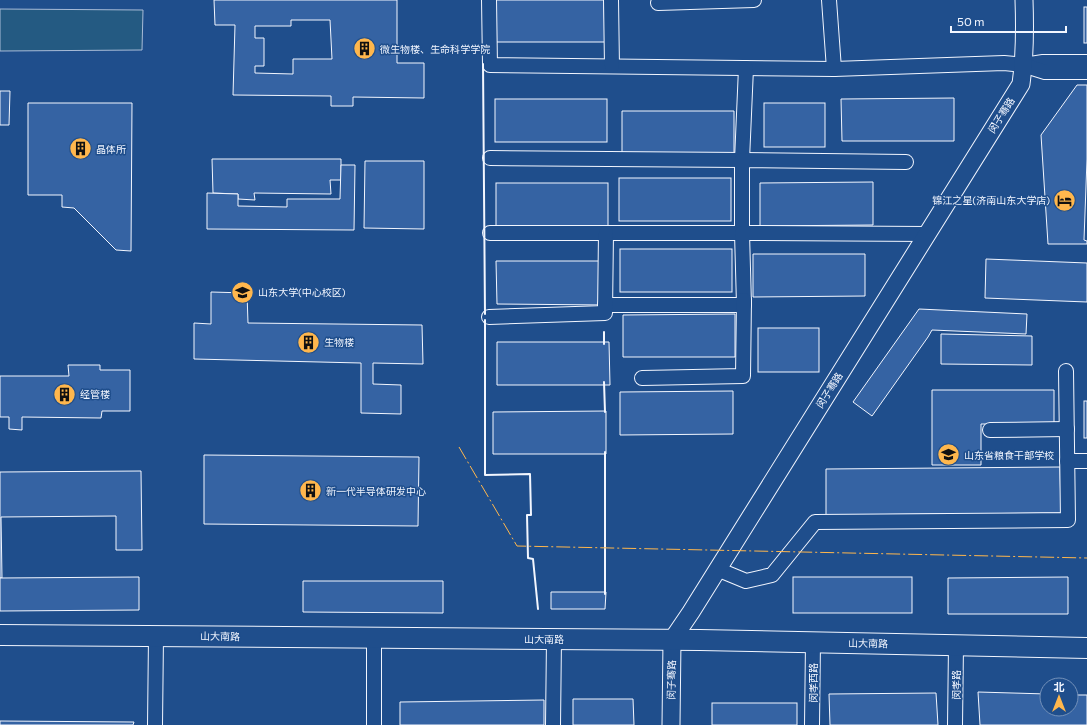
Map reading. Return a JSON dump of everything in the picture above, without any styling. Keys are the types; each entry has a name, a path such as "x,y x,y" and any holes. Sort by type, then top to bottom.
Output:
{"main road":[{"name":"山大南路","path":"0,635 672,640 1087,648"}],"street":[{"path":"489,0 490,65 834,69 1004,63 1024,65 1045,72 1087,72"},
{"path":"611,0 612,66"},
{"path":"658,3 754,0"},
{"path":"829,0 834,69"},
{"name":"闵子骞路","path":"671,725 672,640 1021,84 1024,65 1025,38 1024,0"},
{"path":"1024,65 1043,62 1087,62"},
{"path":"642,378 743,376 744,300 742,160 746,68"},
{"path":"490,158 906,162"},
{"path":"490,233 927,234"},
{"path":"489,317 605,314 606,233"},
{"path":"605,305 744,305 744,300"},
{"path":"717,569 746,581 772,575 816,522 1068,520 1066,371"},
{"path":"990,430 1067,429"},
{"path":"1067,461 1087,461"},
{"path":"155,725 156,636"},
{"path":"374,637 374,725"},
{"path":"553,725 554,639"},
{"name":"闵孝西路","path":"812,725 813,642"},
{"name":"闵孝路","path":"956,645 956,725"}],"shaded area":[{"path":"0,9 143,10 142,50 0,51"}],"building":[{"name":"微生物楼、生命科学学院","path":"214,0 397,0 397,63 424,63 424,98 353,97 353,106 331,106 331,96 233,95 235,25 215,25","holes":["291,20 330,20 332,59 293,59 293,74 255,73 255,66 264,66 264,38 255,38 255,26 291,26"]},
{"path":"492,0 604,0 605,42 492,42"},
{"path":"1084,7 1087,7 1087,43 1084,43"},
{"name":"锦江之星(济南山东大学店)","path":"1077,85 1087,85 1087,159 1084,240 1087,241 1087,244 1048,244 1041,135"},
{"path":"0,91 10,91 9,125 0,125"},
{"path":"954,98 954,141 842,141 841,99"},
{"path":"495,99 607,99 607,142 495,142"},
{"name":"晶体所","path":"28,103 132,103 131,251 116,250 74,208 62,207 62,195 28,195"},
{"path":"764,103 825,103 825,147 764,147"},
{"path":"622,111 734,111 734,153 622,154"},
{"path":"212,159 341,159 341,180 330,180 331,194 254,193 255,200 238,199 238,194 213,193"},
{"path":"365,161 424,161 424,229 364,228"},
{"path":"341,165 355,165 354,230 207,229 207,193 238,194 238,206 287,207 287,199 340,199"},
{"path":"619,178 731,178 731,221 619,221"},
{"path":"873,182 873,225 760,226 760,183"},
{"path":"496,183 608,183 608,226 496,226"},
{"path":"620,249 732,249 732,292 620,292"},
{"path":"753,254 865,254 865,296 753,297"},
{"path":"986,259 1087,263 1087,302 985,298"},
{"path":"496,261 609,261 605,305 497,304"},
{"name":"生物楼","path":"211,292 247,293 248,323 422,325 423,364 373,363 373,384 401,385 401,414 361,413 361,363 194,359 194,323 211,324"},
{"path":"919,309 1027,314 1026,334 932,330 872,416 853,402"},
{"path":"735,314 735,357 623,357 623,315"},
{"path":"758,328 819,328 819,372 758,372"},
{"path":"941,334 1032,336 1032,365 941,364"},
{"path":"497,342 609,342 610,385 497,385"},
{"name":"经管楼","path":"68,365 100,365 100,370 130,370 130,411 102,411 101,418 22,417 22,430 9,429 9,417 0,417 0,376 69,376"},
{"path":"932,390 1054,390 1054,424 981,424 981,465 932,465"},
{"path":"733,391 733,434 620,435 620,392"},
{"path":"1084,401 1087,401 1087,438 1084,438"},
{"path":"606,411 606,454 493,454 493,412"},
{"name":"新一代半导体研发中心","path":"204,455 419,457 418,526 204,524"},
{"path":"1060,467 1061,513 826,515 826,469"},
{"path":"141,471 142,550 116,550 116,516 1,517 2,578 0,578 0,472"},
{"path":"139,577 139,610 0,611 0,578"},
{"path":"793,577 912,577 912,613 793,613"},
{"path":"1068,577 1068,614 948,614 948,578"},
{"path":"303,581 443,581 443,613 303,612"},
{"path":"551,592 606,592 605,609 551,609"},
{"path":"978,692 1039,694 1039,717 1079,717 1079,695 1087,695 1087,725 980,725"},
{"path":"936,693 938,725 830,725 829,694"},
{"path":"573,699 633,699 634,725 573,725"},
{"path":"544,700 544,725 400,725 400,702"},
{"path":"712,703 797,703 797,725 712,725"},
{"path":"0,721 134,722 133,725 0,725"}],"wall":[{"path":"483,64 485,314"},
{"path":"485,320 485,475 530,474 531,515 527,515 528,558 533,559 538,609"},
{"path":"604,332 604,344"},
{"path":"604,382 605,412"},
{"path":"605,452 605,594"}],"power":[{"path":"459,447 517,546 1087,558"}],"place":[{"name":"微生物楼、生命科学学院","path":"364,49"},
{"name":"晶体所","path":"80,149"},
{"name":"锦江之星(济南山东大学店)","path":"1065,200"},
{"name":"山东大学(中心校区)","path":"242,292"},
{"name":"生物楼","path":"308,342"},
{"name":"经管楼","path":"65,394"},
{"name":"山东省粮食干部学校","path":"948,455"},
{"name":"新一代半导体研发中心","path":"311,491"}]}
